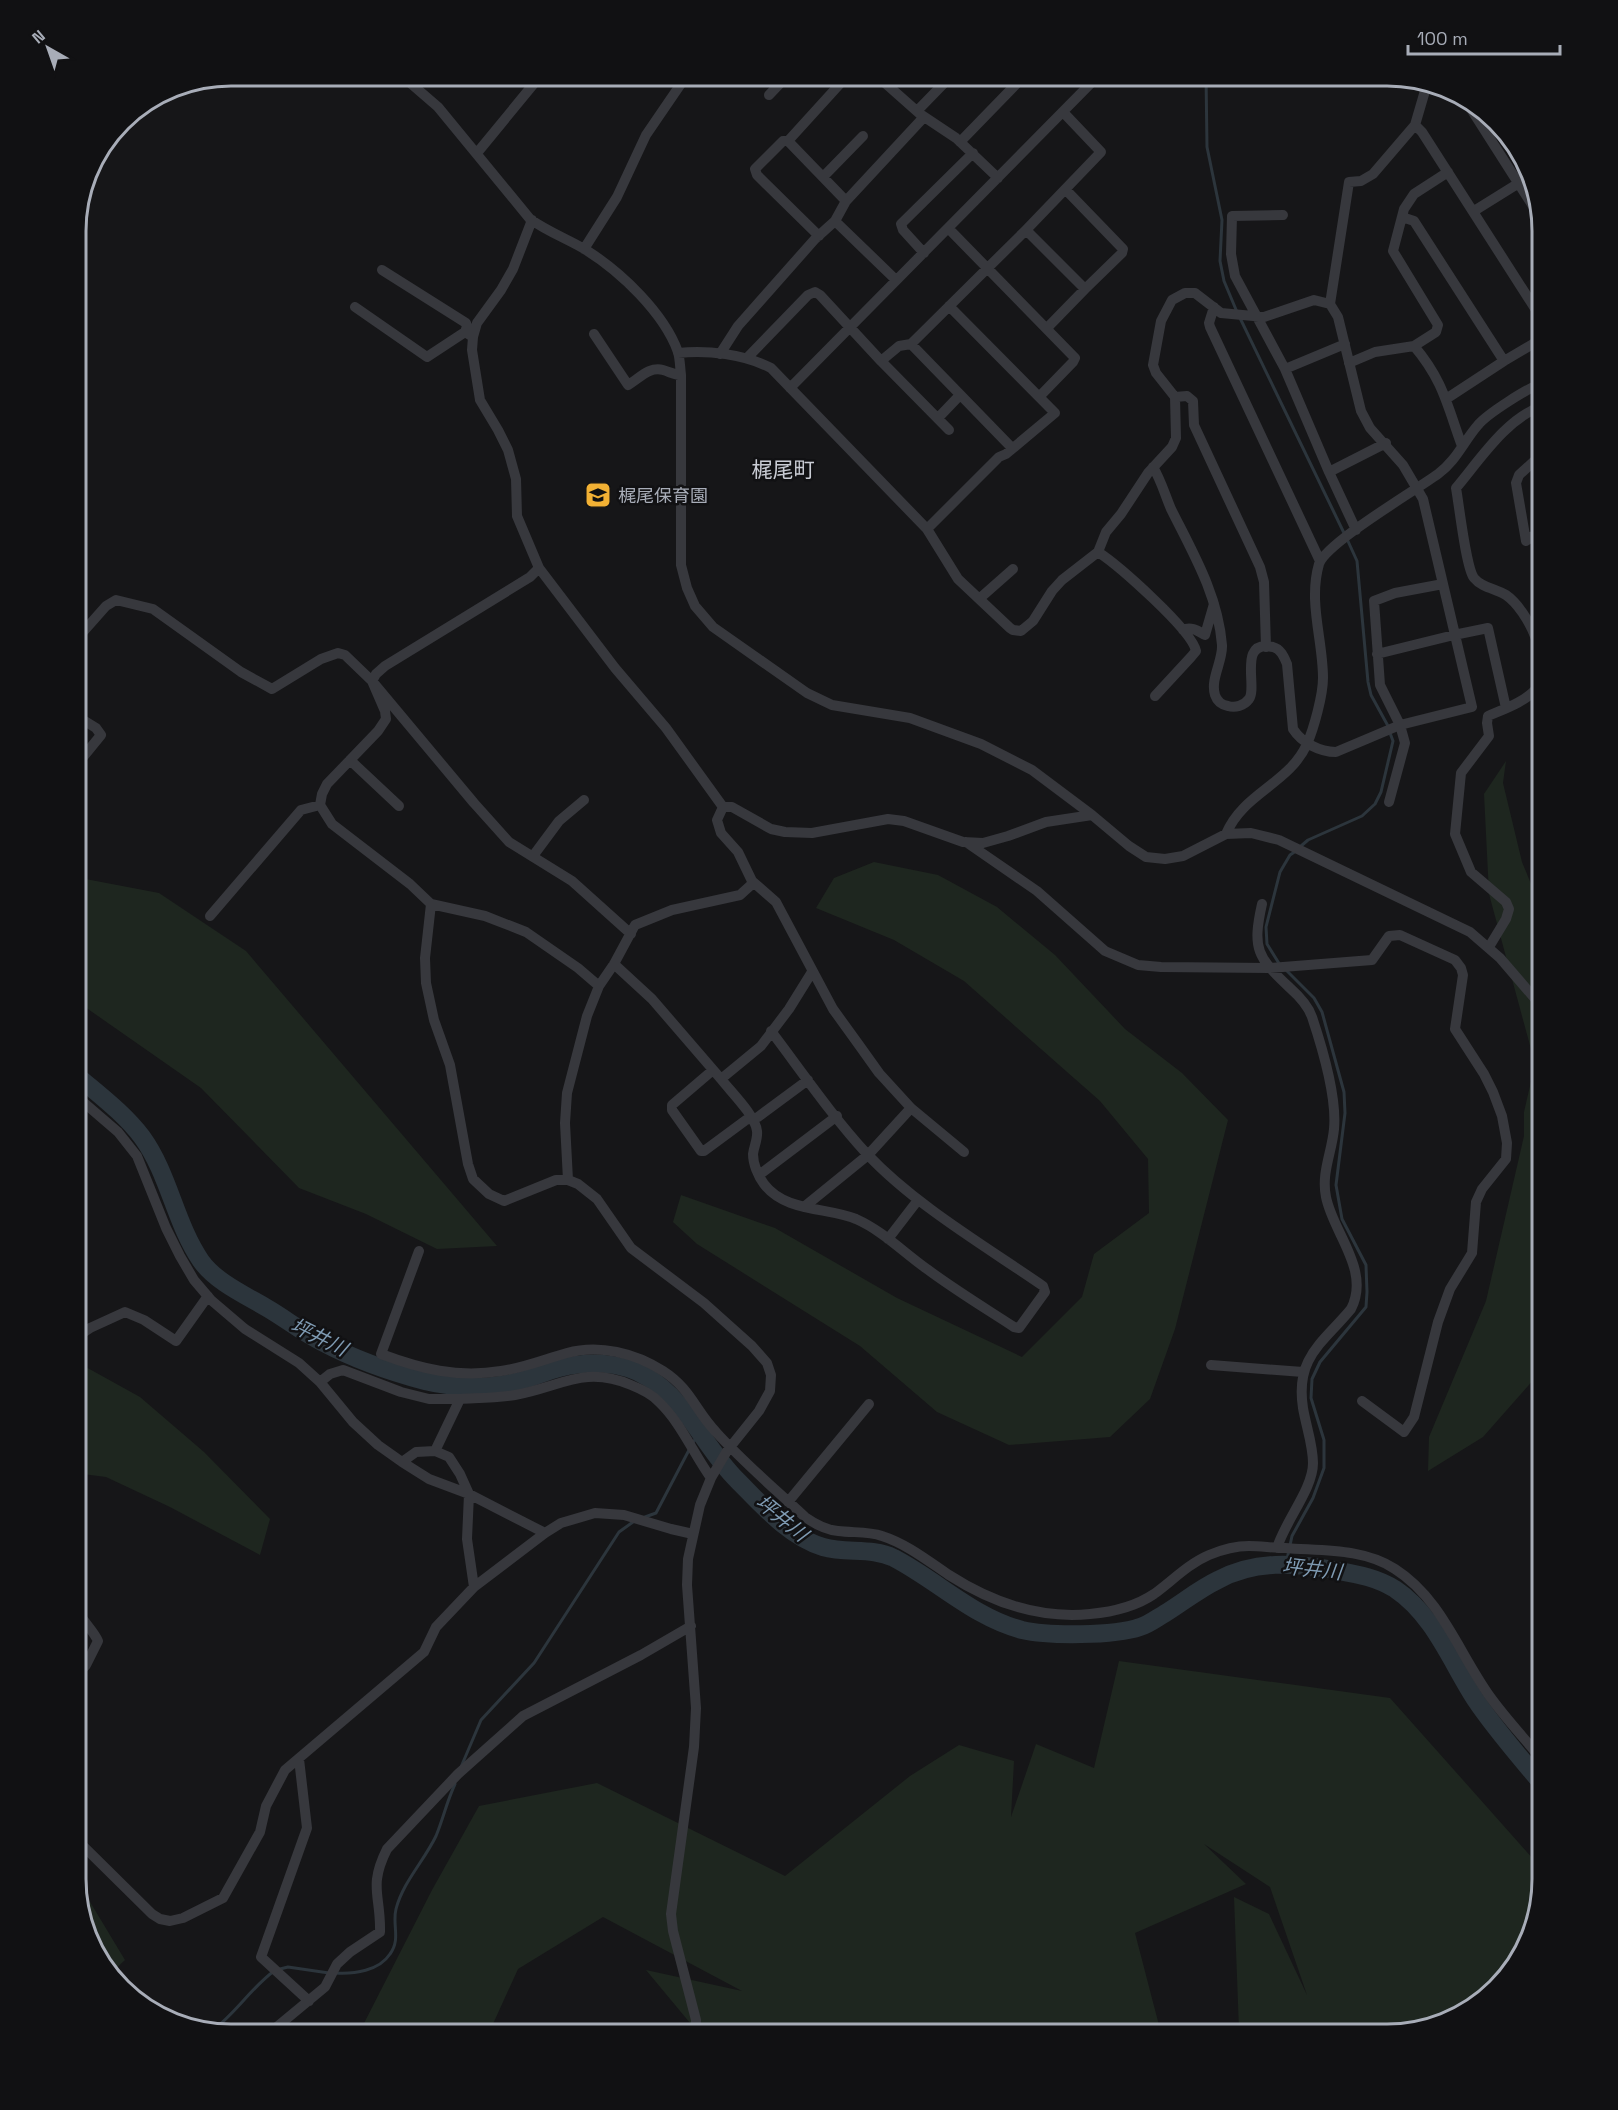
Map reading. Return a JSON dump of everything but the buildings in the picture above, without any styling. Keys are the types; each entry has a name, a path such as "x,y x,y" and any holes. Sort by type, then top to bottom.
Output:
{"street":[{"path":"414,86 431,100 532,220 546,230 584,249 617,273 634,290 658,317 678,353 681,375 681,565 695,606 713,627 807,693 832,705 910,718 981,744 1032,770 1146,857 1165,859 1183,856 1226,834 1251,833 1279,840 1470,932 1489,947 1532,996"},
{"path":"477,153 532,86"},
{"path":"584,249 617,197 650,128 679,86"},
{"path":"769,95 778,86"},
{"path":"819,236 756,172 757,167 783,141 788,141 838,86"},
{"path":"889,86 920,114 960,142 998,178"},
{"path":"720,354 738,326 835,221 846,201 943,86"},
{"path":"960,142 1014,86"},
{"path":"790,388 1088,86"},
{"path":"1153,467 1215,601 1222,645 1222,656 1214,687 1219,701 1232,707 1249,700 1252,656 1260,648 1266,646 1276,648 1284,655 1287,664 1293,729 1298,737 1307,743 1329,752 1336,752 1393,728 1472,707 1423,499 1418,487 1386,443 1370,428 1361,411 1338,317 1330,304 1349,182 1361,181 1373,174 1415,125 1425,90"},
{"path":"881,361 899,346 911,344 1066,190 1101,152 1063,112"},
{"path":"1474,211 1523,181 1477,117"},
{"path":"1415,125 1474,211 1532,303"},
{"path":"823,177 862,136"},
{"path":"788,141 846,201"},
{"path":"924,253 903,230 901,224 973,153"},
{"path":"1349,363 1375,352 1414,346 1436,333 1438,325 1393,251 1404,209 1414,194 1448,172"},
{"path":"1047,328 1122,253 1123,249 1066,190"},
{"path":"1283,215 1232,216 1231,254 1234,270 1255,315 1260,319 1285,369 1356,530"},
{"path":"1402,217 1414,221 1504,361"},
{"path":"355,307 427,357 469,335 500,292 513,269 532,220"},
{"path":"835,221 896,280"},
{"path":"948,228 1075,359 1039,396"},
{"path":"1026,230 1085,289"},
{"path":"382,270 466,323 478,393 508,450 516,478 517,516 539,568 615,668 672,737 723,807"},
{"path":"747,358 813,292 820,295 949,430"},
{"path":"678,353 720,354 747,358 771,368 927,529 952,572 1013,630 1021,631 1033,621 1052,591 1062,580 1098,552 1106,532 1153,467 1175,442 1175,397 1156,373 1153,364 1163,315 1172,300 1185,292 1198,294 1221,312 1264,317 1314,300 1330,304"},
{"path":"927,529 999,457 1055,413 949,306"},
{"path":"1214,307 1209,322 1210,327 1320,561"},
{"path":"594,334 628,385 654,370 660,369 681,375"},
{"path":"911,344 1012,448"},
{"path":"1285,369 1345,344"},
{"path":"1446,399 1532,344"},
{"path":"1414,346 1430,364 1446,399 1462,446"},
{"path":"1226,834 1232,821 1245,806 1291,769 1307,743 1319,702 1323,678 1315,610 1320,561 1327,551 1439,473 1452,462 1479,423 1532,388"},
{"path":"938,418 960,395"},
{"path":"1175,397 1187,396 1193,401 1194,425 1260,567 1264,582 1266,646"},
{"path":"1532,412 1501,434 1456,489 1466,550 1474,578 1506,595 1528,620 1532,630"},
{"path":"1329,472 1386,443"},
{"path":"1532,463 1519,475 1516,483 1526,541 1532,537"},
{"path":"1098,552 1126,574 1183,630 1195,645 1196,651 1155,696"},
{"path":"372,681 385,666 530,577 539,568"},
{"path":"979,599 1013,569"},
{"path":"1389,802 1405,743 1393,728 1380,685 1374,601 1443,584"},
{"path":"86,629 106,606 116,600 153,609 241,672 272,689 321,659 338,653 345,655 372,681 509,842 572,881 632,934"},
{"path":"1183,630 1187,627 1192,628 1205,635 1215,601"},
{"path":"1377,654 1488,628 1506,708"},
{"path":"372,681 385,711 386,719 378,731 327,784 320,805 332,824 410,884 431,904 485,916 526,932 578,968 599,986"},
{"path":"1489,947 1506,920 1509,909 1506,902 1471,872 1455,834 1461,773 1489,736 1488,716 1527,697 1532,692"},
{"path":"86,722 96,728 101,735 86,753"},
{"path":"350,760 399,806"},
{"path":"533,856 559,821 584,800"},
{"path":"210,916 301,810 320,805"},
{"path":"723,807 732,807 771,829 785,832 812,833 888,819 904,821 966,842 983,843 1046,822 1092,815"},
{"path":"723,807 718,816 717,825 738,852 752,880 776,902 833,1009 879,1073 911,1108 964,1152"},
{"path":"966,842 1037,891 1106,951 1138,964 1161,967 1272,968 1372,960 1389,936 1400,935 1455,960 1461,968 1463,975 1455,1029 1493,1092 1502,1116 1507,1143 1506,1159 1482,1189 1476,1202 1472,1253 1450,1289 1438,1322 1414,1417 1404,1432 1362,1401"},
{"path":"568,1180 565,1123 567,1093 587,1016 599,986 615,964 635,926 672,910 740,895 751,885 752,880"},
{"path":"431,904 425,958 426,983 434,1020 450,1065 460,1128 473,1179 489,1194 504,1201 538,1185 556,1180 568,1180 578,1184 597,1199 631,1248 704,1303 752,1346 767,1363 771,1375 770,1392 759,1411 729,1449 713,1475 700,1506 687,1559 696,1708 694,1747 670,1914 696,2024"},
{"path":"1262,904 1256,929 1261,956 1298,994 1311,1015 1333,1102 1334,1130 1325,1173 1326,1196 1331,1218 1353,1262 1356,1273 1354,1302 1351,1309 1318,1345 1303,1372 1303,1404 1313,1463 1306,1490 1281,1533 1280,1548"},
{"path":"615,964 652,999 752,1118 757,1130 753,1154 755,1167 764,1184 782,1199 804,1207 853,1218 873,1228 927,1270 1014,1328 1019,1328 1045,1292 1043,1286 918,1200 868,1155 771,1030"},
{"path":"721,1079 762,1046 812,972"},
{"path":"713,1070 672,1105 672,1110 699,1149 704,1151 746,1120 758,1117 808,1080"},
{"path":"86,1104 118,1132 138,1156 165,1228 194,1280 208,1296 245,1329 299,1363 320,1383 353,1422 378,1445 402,1462 429,1479 469,1494 545,1533"},
{"path":"804,1207 868,1155 911,1108"},
{"path":"759,1175 837,1116"},
{"path":"888,1239 918,1200"},
{"path":"419,1251 381,1354 416,1367 469,1374 502,1371 569,1352 600,1350 621,1353 643,1360 679,1383 692,1397 729,1449 818,1526 836,1532 862,1532 882,1536 903,1544 952,1576 999,1601 1026,1610 1055,1615 1089,1615 1136,1605 1153,1595 1190,1565 1209,1555 1247,1546 1348,1552 1375,1559 1393,1567 1415,1583 1430,1599 1491,1697 1532,1747"},
{"path":"86,1331 125,1312 144,1320 176,1341 208,1296"},
{"path":"1211,1365 1303,1372"},
{"path":"320,1383 330,1374 343,1370 429,1399 459,1399 516,1395 569,1379 605,1377 641,1389 658,1400 713,1475"},
{"path":"435,1451 459,1399"},
{"path":"788,1502 869,1404"},
{"path":"402,1462 416,1452 435,1451 449,1458 460,1474 469,1494 467,1539 474,1587"},
{"path":"86,1849 152,1914 160,1919 170,1921 183,1918 223,1898 260,1832 266,1806 285,1770 424,1652 436,1628 474,1587 561,1523 595,1513 624,1515 693,1534"},
{"path":"86,1625 98,1641 86,1665"},
{"path":"281,2024 325,1987 337,1964 350,1952 380,1932 376,1877 387,1849 458,1774 523,1716 641,1655 691,1626"},
{"path":"300,1759 307,1828 261,1957 309,2001"}],"shaded area":[{"path":"1506,761 1503,783 1522,862 1532,886 1532,1053 1489,894 1484,794"},
{"path":"874,862 938,875 997,907 1055,955 1125,1029 1182,1073 1228,1120 1175,1329 1150,1399 1110,1437 1009,1445 937,1412 860,1346 697,1244 673,1222 681,1195 775,1228 897,1298 1022,1357 1082,1297 1094,1254 1149,1213 1148,1159 1100,1101 964,981 894,940 816,908 834,878"},
{"path":"86,879 159,893 246,951 497,1246 437,1249 366,1214 299,1188 201,1088 86,1008"},
{"path":"1532,1077 1532,1381 1483,1437 1428,1471 1429,1437 1486,1301 1524,1136 1524,1112"},
{"path":"86,1367 140,1397 204,1452 270,1519 260,1555 170,1507 106,1477 86,1474"},
{"path":"1119,1661 1390,1698 1532,1858 1530,1908 1518,1944 1497,1975 1483,1989 1452,2010 1425,2020 1388,2024 1239,2024 1234,1897 1269,1914 1307,1995 1270,1887 1204,1844 1246,1884 1135,1933 1159,2024 691,2024 646,1970 742,1991 603,1917 518,1969 493,2024 364,2024 432,1890 479,1806 597,1783 785,1876 910,1776 959,1745 1014,1761 1011,1817 1036,1744 1094,1768"},
{"path":"87,1897 125,1960 116,1968 100,1944 88,1908"}],"waterway":[{"path":"1206,86 1207,147 1222,220 1220,261 1224,281 1237,312"},
{"path":"1240,318 1344,533"},
{"path":"1347,539 1357,561 1368,682 1371,695 1388,726"},
{"path":"1301,846 1308,840 1362,816 1375,804 1381,792 1393,741 1390,733"},
{"path":"1280,965 1267,944 1266,927 1280,872 1290,855 1296,851"},
{"path":"1285,969 1314,998 1322,1012 1344,1092 1345,1113 1336,1185 1342,1219 1366,1265 1367,1292 1366,1307 1320,1362 1312,1379 1311,1398 1324,1440 1324,1468 1313,1498 1292,1536 1286,1564"},
{"name":"坪井川","path":"86,1084 119,1112 142,1137 159,1167 192,1246 207,1269 231,1288 334,1348 359,1359 425,1381 458,1386 481,1387 504,1384 581,1364 615,1365 637,1372 661,1387 673,1398 726,1468 787,1528 823,1547 877,1553 894,1558 972,1608 1022,1630 1081,1634 1129,1630 1146,1625 1218,1580 1261,1566 1305,1566 1373,1579 1395,1589 1421,1612 1441,1640 1483,1710 1532,1772"},
{"path":"692,1444 699,1433"},
{"path":"645,1517 656,1513 689,1450"},
{"path":"461,1767 481,1720 534,1663 619,1532 633,1522"},
{"path":"336,1973 358,1972 373,1968 390,1954 396,1937 395,1915 399,1899 436,1836 455,1784"},
{"path":"280,1969 288,1967 329,1973"},
{"path":"220,2023 274,1971"}],"place":[{"name":"梶尾保育園","path":"598,495"}],"district":[{"name":"梶尾町","path":"783,469"}]}
